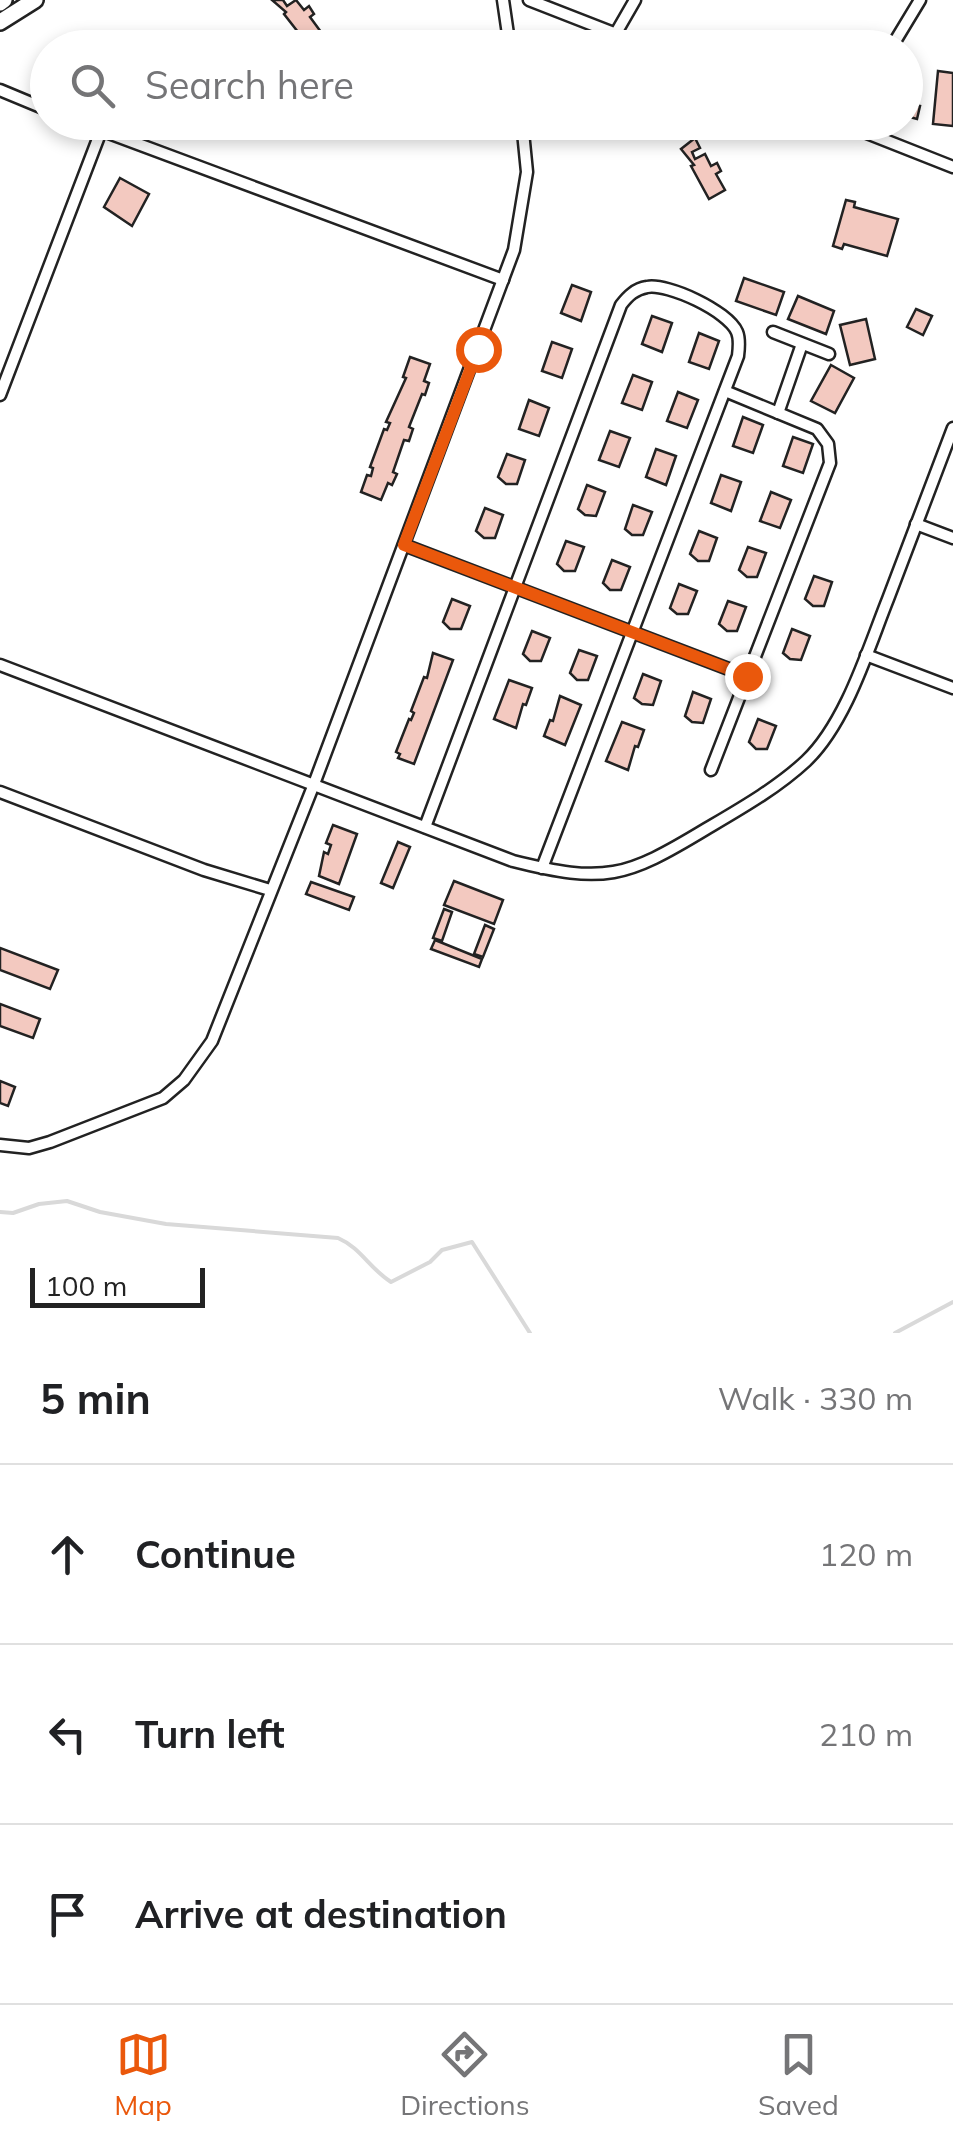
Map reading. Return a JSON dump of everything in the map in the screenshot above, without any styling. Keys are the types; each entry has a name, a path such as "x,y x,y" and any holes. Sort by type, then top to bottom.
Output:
{"main road":[{"path":"0,22 36,0"}],"street":[{"path":"503,0 507,30"},
{"path":"529,0 608,30"},
{"path":"618,30 635,0"},
{"path":"901,30 920,0"},
{"path":"0,90 30,102"},
{"path":"0,395 98,140"},
{"path":"125,140 503,280"},
{"path":"0,1145 29,1148 150,1104 184,1080 212,1041 314,784 514,250 527,172 524,140"},
{"path":"885,140 953,167"},
{"path":"424,826 621,305 630,294 652,286 664,288 720,312 730,321 740,343 542,868"},
{"path":"773,332 829,354"},
{"path":"778,413 802,344"},
{"path":"711,770 830,463 828,444 817,429 725,391"},
{"path":"0,665 513,861 582,876 624,873 670,851 762,795 808,760 832,726 866,655 953,428"},
{"path":"916,524 953,538"},
{"path":"404,545 747,676"},
{"path":"866,655 953,688"},
{"path":"0,792 204,870 270,890"}],"building":[{"path":"272,0 283,0 287,6 296,0 304,10 309,6 314,14 310,17 320,30 296,30 286,12"},
{"path":"938,71 953,73 953,126 933,124"},
{"path":"696,140 700,148 692,152 695,159 705,154 711,166 717,163 721,171 716,174 725,190 709,199 691,166 694,165 681,149"},
{"path":"120,178 149,194 132,226 104,207"},
{"path":"846,200 855,202 854,207 898,219 887,256 844,244 842,249 833,246"},
{"path":"744,278 784,292 776,315 736,301"},
{"path":"572,285 591,292 581,321 561,313"},
{"path":"798,296 834,311 826,334 788,319"},
{"path":"916,309 932,316 923,335 907,327"},
{"path":"652,316 672,323 662,352 642,344"},
{"path":"866,319 875,359 850,365 840,325"},
{"path":"699,333 719,341 709,369 689,362"},
{"path":"552,342 572,349 562,378 542,371"},
{"path":"410,357 430,364 424,381 429,383 409,427 413,429 409,441 404,440 393,472 397,474 381,500 361,492 367,475 371,476 370,467 390,423 386,422 406,378 403,377"},
{"path":"831,365 854,378 835,413 811,401"},
{"path":"633,375 652,382 642,410 622,403"},
{"path":"678,392 698,400 687,428 667,421"},
{"path":"529,400 549,408 539,436 519,429"},
{"path":"743,417 763,425 753,453 733,446"},
{"path":"610,431 630,438 619,467 599,460"},
{"path":"793,437 813,444 803,473 783,466"},
{"path":"656,449 676,456 666,485 646,477"},
{"path":"507,454 525,460 517,484 506,484 498,477"},
{"path":"721,475 741,482 731,511 711,503"},
{"path":"587,485 605,492 596,516 585,515 578,509"},
{"path":"771,492 791,500 780,528 760,521"},
{"path":"633,505 652,512 643,535 632,535 625,529"},
{"path":"485,508 503,515 495,538 484,538 476,531"},
{"path":"699,531 717,538 709,561 698,561 690,554"},
{"path":"566,541 584,547 575,571 564,571 557,564"},
{"path":"748,547 766,553 757,577 747,577 739,570"},
{"path":"612,560 630,567 621,590 610,590 603,583"},
{"path":"814,576 832,582 824,606 813,606 805,599"},
{"path":"679,584 697,591 688,614 677,614 670,608"},
{"path":"452,599 470,606 461,629 450,629 443,622"},
{"path":"728,601 746,607 737,631 727,631 719,624"},
{"path":"792,629 810,636 801,660 790,659 783,653"},
{"path":"532,631 550,638 541,661 530,661 523,654"},
{"path":"579,650 597,656 588,680 577,680 570,673"},
{"path":"433,653 453,660 414,764 398,758 400,754 396,752 414,713 411,711 424,677 427,678"},
{"path":"643,674 661,681 653,705 634,698"},
{"path":"509,680 532,688 516,728 494,719"},
{"path":"693,692 711,699 703,723 692,722 685,716"},
{"path":"560,696 581,705 565,745 544,736"},
{"path":"758,719 776,726 767,749 756,749 749,742"},
{"path":"622,722 644,730 628,770 606,761"},
{"path":"333,825 357,834 339,884 319,876 324,852 328,854 331,845 326,843"},
{"path":"398,842 410,847 393,888 381,883"},
{"path":"454,881 503,900 494,924 444,905"},
{"path":"311,882 354,897 349,910 306,894"},
{"path":"444,909 452,912 442,941 433,938"},
{"path":"485,925 494,929 483,957 474,954"},
{"path":"435,940 482,959 479,967 431,949"},
{"path":"0,948 58,970 50,989 0,970"},
{"path":"0,1004 40,1019 33,1038 0,1026"},
{"path":"0,1081 15,1087 8,1106 0,1103"}],"waterway":[{"path":"0,1212 13,1213 39,1204 67,1201 100,1212 166,1224 338,1238 391,1282 430,1262 442,1250 472,1242 530,1333"},
{"path":"895,1333 953,1302"}],"route":[{"path":"478,349 404,545 747,676"}]}
